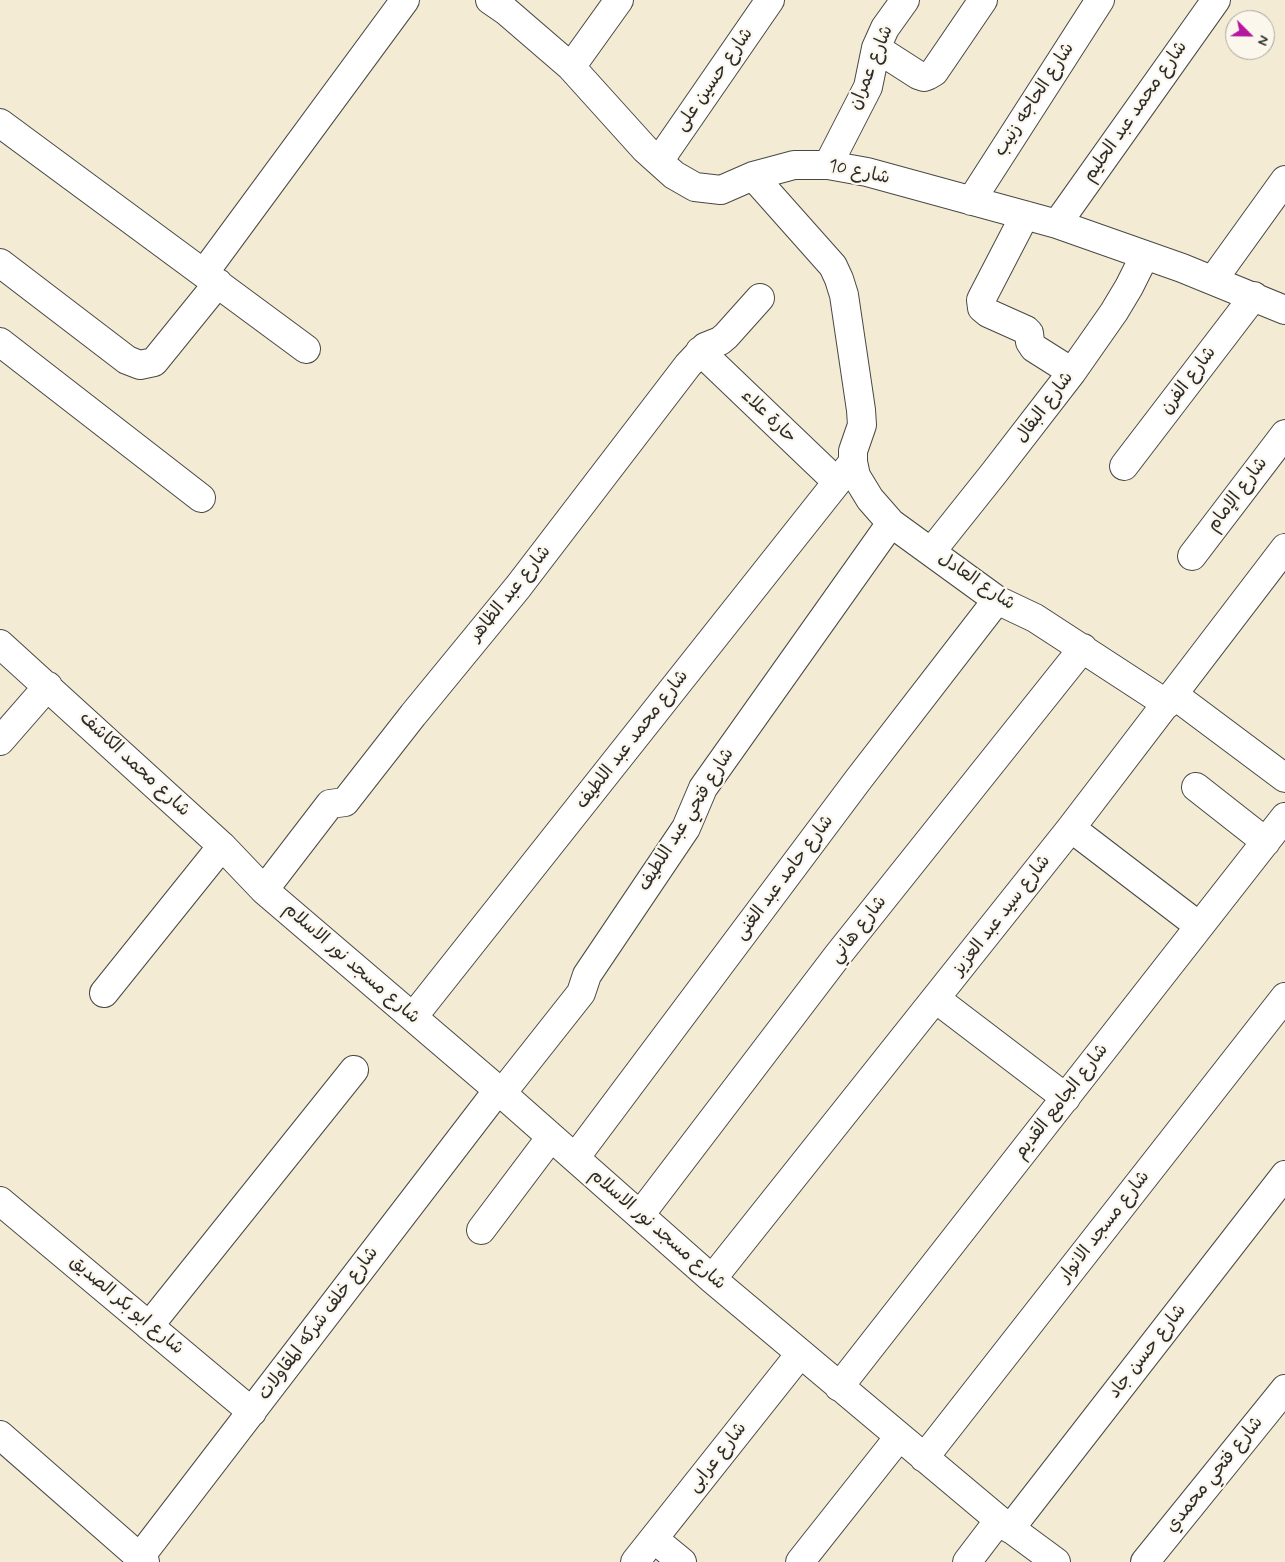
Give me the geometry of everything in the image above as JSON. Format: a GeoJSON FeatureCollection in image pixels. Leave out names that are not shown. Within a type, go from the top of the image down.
{"type":"FeatureCollection","features":[{"type":"Feature","properties":{"kind":"street"},"geometry":{"type":"LineString","coordinates":[[0,262],[127,360],[140,365],[154,362],[405,0]]}},
{"type":"Feature","properties":{"kind":"street"},"geometry":{"type":"LineString","coordinates":[[571,68],[618,0]]}},
{"type":"Feature","properties":{"kind":"street","name":"شارع حسين على"},"geometry":{"type":"LineString","coordinates":[[659,160],[770,0]]}},
{"type":"Feature","properties":{"kind":"street","name":"شارع عمران"},"geometry":{"type":"LineString","coordinates":[[828,165],[868,87],[876,48],[885,28],[906,0]]}},
{"type":"Feature","properties":{"kind":"street"},"geometry":{"type":"LineString","coordinates":[[876,48],[918,75],[924,77],[929,75],[934,72],[983,0]]}},
{"type":"Feature","properties":{"kind":"street","name":"شارع الحاجه زنيب"},"geometry":{"type":"LineString","coordinates":[[971,201],[1100,0]]}},
{"type":"Feature","properties":{"kind":"street","name":"شارع محمد عبد الحليم"},"geometry":{"type":"LineString","coordinates":[[1057,224],[1216,0]]}},
{"type":"Feature","properties":{"kind":"street","name":"شارع 10"},"geometry":{"type":"LineString","coordinates":[[503,4],[571,68],[646,149],[674,175],[695,187],[721,190],[753,176],[794,165],[828,165],[867,172],[1057,224],[1213,280],[1285,310]]}},
{"type":"Feature","properties":{"kind":"street"},"geometry":{"type":"LineString","coordinates":[[0,123],[306,349]]}},
{"type":"Feature","properties":{"kind":"street"},"geometry":{"type":"LineString","coordinates":[[753,176],[832,266],[839,279],[844,295],[862,425],[849,462]]}},
{"type":"Feature","properties":{"kind":"street"},"geometry":{"type":"LineString","coordinates":[[1213,280],[1285,180]]}},
{"type":"Feature","properties":{"kind":"street"},"geometry":{"type":"LineString","coordinates":[[1025,216],[983,296],[982,308],[988,313],[1029,332],[1030,342],[1034,348],[1072,372]]}},
{"type":"Feature","properties":{"kind":"street","name":"شارع البقال"},"geometry":{"type":"LineString","coordinates":[[931,552],[1072,372],[1114,312],[1146,255]]}},
{"type":"Feature","properties":{"kind":"street","name":"شارع الفرن"},"geometry":{"type":"LineString","coordinates":[[1124,466],[1254,296]]}},
{"type":"Feature","properties":{"kind":"street","name":"شارع عبد الظاهر"},"geometry":{"type":"LineString","coordinates":[[264,890],[330,804],[345,802],[413,715],[518,588],[688,365],[705,347],[720,341],[726,336],[760,298]]}},
{"type":"Feature","properties":{"kind":"street"},"geometry":{"type":"LineString","coordinates":[[0,342],[201,498]]}},
{"type":"Feature","properties":{"kind":"street","name":"حارة علاء"},"geometry":{"type":"LineString","coordinates":[[700,351],[849,462]]}},
{"type":"Feature","properties":{"kind":"street","name":"شارع الإمام"},"geometry":{"type":"LineString","coordinates":[[1192,556],[1285,434]]}},
{"type":"Feature","properties":{"kind":"street","name":"شارع العادل"},"geometry":{"type":"LineString","coordinates":[[849,462],[870,499],[891,522],[996,600],[1035,618],[1171,699],[1285,778]]}},
{"type":"Feature","properties":{"kind":"street","name":"شارع محمد عبد اللطيف"},"geometry":{"type":"LineString","coordinates":[[412,1017],[849,462]]}},
{"type":"Feature","properties":{"kind":"street","name":"شارع فتحي عبد اللطيف"},"geometry":{"type":"LineString","coordinates":[[500,1092],[581,993],[587,976],[686,828],[703,788],[891,522]]}},
{"type":"Feature","properties":{"kind":"street","name":"شارع سيد عبد العزيز"},"geometry":{"type":"LineString","coordinates":[[712,1279],[1071,828],[1285,548]]}},
{"type":"Feature","properties":{"kind":"street","name":"شارع حامد عبد الغنى"},"geometry":{"type":"LineString","coordinates":[[575,1158],[846,796],[996,600]]}},
{"type":"Feature","properties":{"kind":"street","name":"شارع محمد الكاشف"},"geometry":{"type":"LineString","coordinates":[[0,644],[222,846],[264,890]]}},
{"type":"Feature","properties":{"kind":"street","name":"شارع هاني"},"geometry":{"type":"LineString","coordinates":[[640,1215],[838,955],[1083,648]]}},
{"type":"Feature","properties":{"kind":"street"},"geometry":{"type":"LineString","coordinates":[[0,741],[48,686]]}},
{"type":"Feature","properties":{"kind":"street"},"geometry":{"type":"LineString","coordinates":[[1196,787],[1266,842]]}},
{"type":"Feature","properties":{"kind":"street","name":"شارع الجامع القديم"},"geometry":{"type":"LineString","coordinates":[[839,1386],[1285,818]]}},
{"type":"Feature","properties":{"kind":"street"},"geometry":{"type":"LineString","coordinates":[[1071,828],[1199,926]]}},
{"type":"Feature","properties":{"kind":"street"},"geometry":{"type":"LineString","coordinates":[[104,993],[222,846]]}},
{"type":"Feature","properties":{"kind":"street","name":"شارع مسجد نور الاسلام"},"geometry":{"type":"LineString","coordinates":[[264,890],[500,1092],[800,1354],[1005,1524],[1056,1562]]}},
{"type":"Feature","properties":{"kind":"street","name":"شارع مسجد الانوار"},"geometry":{"type":"LineString","coordinates":[[924,1458],[1285,997]]}},
{"type":"Feature","properties":{"kind":"street"},"geometry":{"type":"LineString","coordinates":[[936,999],[1066,1098]]}},
{"type":"Feature","properties":{"kind":"street"},"geometry":{"type":"LineString","coordinates":[[149,1326],[354,1070]]}},
{"type":"Feature","properties":{"kind":"street","name":"شارع خلف شركه المقاولات"},"geometry":{"type":"LineString","coordinates":[[142,1560],[252,1412],[500,1092]]}},
{"type":"Feature","properties":{"kind":"street"},"geometry":{"type":"LineString","coordinates":[[481,1230],[551,1137]]}},
{"type":"Feature","properties":{"kind":"street","name":"شارع حسن جاد"},"geometry":{"type":"LineString","coordinates":[[967,1562],[1005,1524],[1285,1176]]}},
{"type":"Feature","properties":{"kind":"street","name":"شارع ابو بكر الصديق"},"geometry":{"type":"LineString","coordinates":[[0,1201],[252,1412]]}},
{"type":"Feature","properties":{"kind":"street","name":"شارع عرابى"},"geometry":{"type":"LineString","coordinates":[[635,1562],[800,1354]]}},
{"type":"Feature","properties":{"kind":"street","name":"شارع فتحي محمدي"},"geometry":{"type":"LineString","coordinates":[[1145,1562],[1285,1389]]}},
{"type":"Feature","properties":{"kind":"street"},"geometry":{"type":"LineString","coordinates":[[0,1435],[142,1560]]}},
{"type":"Feature","properties":{"kind":"street"},"geometry":{"type":"LineString","coordinates":[[800,1562],[899,1436]]}},
{"type":"Feature","properties":{"kind":"street"},"geometry":{"type":"LineString","coordinates":[[654,1539],[682,1562]]}}]}
